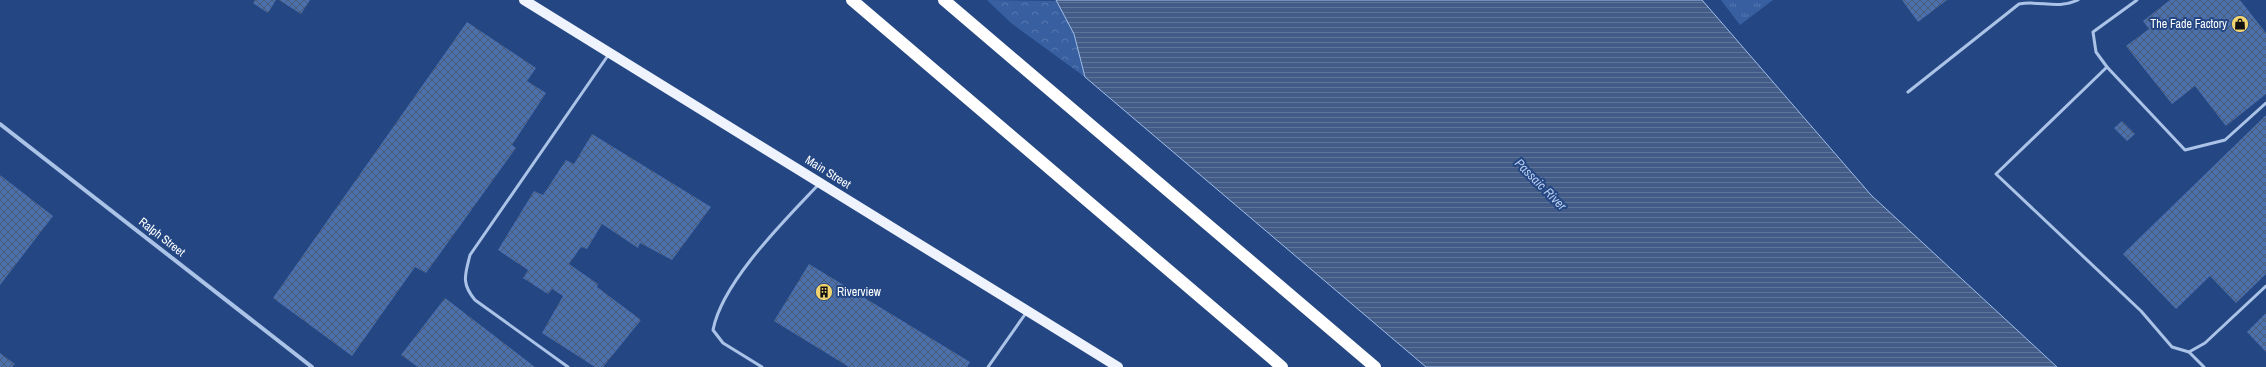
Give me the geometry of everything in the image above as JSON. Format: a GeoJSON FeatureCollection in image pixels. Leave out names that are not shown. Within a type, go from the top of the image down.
{"type":"FeatureCollection","features":[{"type":"Feature","properties":{"kind":"highway"},"geometry":{"type":"LineString","coordinates":[[852,0],[1282,367]]}},
{"type":"Feature","properties":{"kind":"highway"},"geometry":{"type":"LineString","coordinates":[[944,0],[1375,367]]}},
{"type":"Feature","properties":{"kind":"main road","name":"Main Street"},"geometry":{"type":"LineString","coordinates":[[524,0],[821,182],[1118,367]]}},
{"type":"Feature","properties":{"kind":"street","name":"Ralph Street"},"geometry":{"type":"LineString","coordinates":[[0,124],[312,367]]}},
{"type":"Feature","properties":{"kind":"lane"},"geometry":{"type":"LineString","coordinates":[[1908,92],[2019,4],[2029,2],[2058,6],[2067,5],[2078,0]]}},
{"type":"Feature","properties":{"kind":"lane"},"geometry":{"type":"LineString","coordinates":[[2137,0],[2093,32],[2096,52],[2107,67],[2185,150],[2225,140],[2266,103]]}},
{"type":"Feature","properties":{"kind":"lane"},"geometry":{"type":"LineString","coordinates":[[568,367],[475,300],[469,292],[464,280],[470,255],[610,53]]}},
{"type":"Feature","properties":{"kind":"lane"},"geometry":{"type":"LineString","coordinates":[[2107,67],[1996,174],[2141,311],[2172,347],[2189,352],[2204,367]]}},
{"type":"Feature","properties":{"kind":"lane"},"geometry":{"type":"LineString","coordinates":[[762,367],[723,343],[713,330],[716,315],[746,266],[766,241],[821,182]]}},
{"type":"Feature","properties":{"kind":"lane"},"geometry":{"type":"LineString","coordinates":[[2189,352],[2205,343],[2266,286]]}},
{"type":"Feature","properties":{"kind":"lane"},"geometry":{"type":"LineString","coordinates":[[988,367],[1028,310]]}},
{"type":"Feature","properties":{"kind":"green space"},"geometry":{"type":"Polygon","coordinates":[[[987,0],[1057,1],[1074,34],[1085,77],[1011,23],[987,0]]]}},
{"type":"Feature","properties":{"kind":"green space"},"geometry":{"type":"Polygon","coordinates":[[[1721,0],[1773,0],[1740,25],[1721,0]]]}},
{"type":"Feature","properties":{"kind":"water","name":"Passaic River"},"geometry":{"type":"Polygon","coordinates":[[[1056,0],[1702,0],[1871,195],[2057,367],[1426,367],[1085,77],[1074,34],[1056,0]]]}},
{"type":"Feature","properties":{"kind":"building"},"geometry":{"type":"Polygon","coordinates":[[[255,0],[276,0],[268,13],[253,3],[255,0]]]}},
{"type":"Feature","properties":{"kind":"building"},"geometry":{"type":"Polygon","coordinates":[[[279,0],[310,0],[301,14],[279,0]]]}},
{"type":"Feature","properties":{"kind":"building"},"geometry":{"type":"Polygon","coordinates":[[[1902,0],[1947,0],[1918,22],[1902,0]]]}},
{"type":"Feature","properties":{"kind":"building"},"geometry":{"type":"Polygon","coordinates":[[[2170,0],[2240,0],[2266,33],[2266,94],[2226,126],[2195,86],[2172,104],[2126,46],[2149,29],[2143,21],[2170,0]]]}},
{"type":"Feature","properties":{"kind":"building"},"geometry":{"type":"Polygon","coordinates":[[[467,22],[536,68],[527,81],[546,93],[512,145],[516,148],[426,273],[415,267],[352,356],[273,298],[467,22]]]}},
{"type":"Feature","properties":{"kind":"building"},"geometry":{"type":"Polygon","coordinates":[[[2266,115],[2266,274],[2236,303],[2210,276],[2176,309],[2123,254],[2266,115]]]}},
{"type":"Feature","properties":{"kind":"building"},"geometry":{"type":"Polygon","coordinates":[[[2122,121],[2135,134],[2127,141],[2114,128],[2122,121]]]}},
{"type":"Feature","properties":{"kind":"building"},"geometry":{"type":"Polygon","coordinates":[[[592,134],[711,207],[672,260],[640,243],[638,248],[602,224],[587,249],[581,247],[569,264],[598,284],[597,287],[641,320],[603,367],[595,367],[542,333],[563,296],[552,289],[548,294],[523,278],[528,270],[498,250],[534,191],[543,195],[566,160],[574,164],[592,134]]]}},
{"type":"Feature","properties":{"kind":"building"},"geometry":{"type":"Polygon","coordinates":[[[0,175],[53,216],[0,285],[0,175]]]}},
{"type":"Feature","properties":{"kind":"building","name":"Riverview"},"geometry":{"type":"Polygon","coordinates":[[[809,264],[970,362],[967,367],[849,367],[774,321],[809,264]]]}},
{"type":"Feature","properties":{"kind":"building"},"geometry":{"type":"Polygon","coordinates":[[[445,298],[535,367],[418,367],[401,355],[445,298]]]}},
{"type":"Feature","properties":{"kind":"building"},"geometry":{"type":"Polygon","coordinates":[[[2266,313],[2266,352],[2247,332],[2266,313]]]}},
{"type":"Feature","properties":{"kind":"building"},"geometry":{"type":"Polygon","coordinates":[[[0,353],[15,364],[12,367],[0,367],[0,353]]]}},
{"type":"Feature","properties":{"kind":"place","name":"The Fade Factory"},"geometry":{"type":"Point","coordinates":[2240,24]}},
{"type":"Feature","properties":{"kind":"place","name":"Riverview"},"geometry":{"type":"Point","coordinates":[824,292]}}]}
